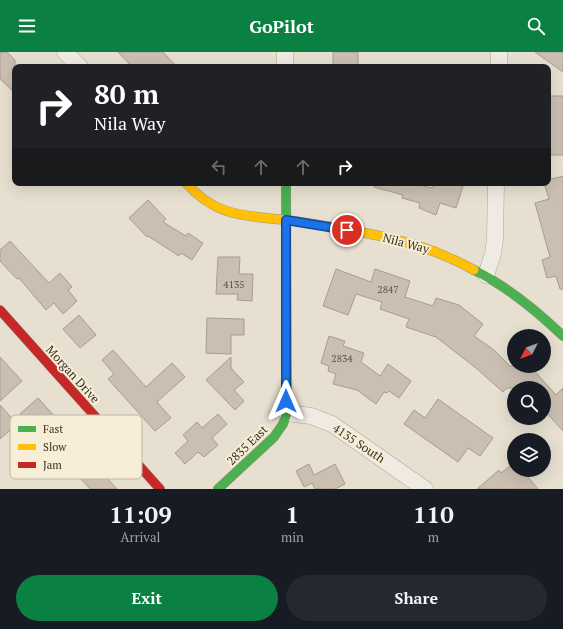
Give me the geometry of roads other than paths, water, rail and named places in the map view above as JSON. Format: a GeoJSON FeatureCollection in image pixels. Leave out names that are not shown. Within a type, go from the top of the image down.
{"type":"FeatureCollection","features":[{"type":"Feature","properties":{"kind":"street"},"geometry":{"type":"LineString","coordinates":[[65,52],[77,64]]}},
{"type":"Feature","properties":{"kind":"street"},"geometry":{"type":"LineString","coordinates":[[285,52],[285,64]]}},
{"type":"Feature","properties":{"kind":"street"},"geometry":{"type":"LineString","coordinates":[[499,52],[499,64]]}},
{"type":"Feature","properties":{"kind":"street","name":"Nila Way"},"geometry":{"type":"LineString","coordinates":[[189,186],[205,200],[221,210],[238,215],[286,220],[392,238],[411,243],[449,257],[486,275],[527,303],[541,314],[563,336]]}},
{"type":"Feature","properties":{"kind":"street"},"geometry":{"type":"LineString","coordinates":[[286,186],[287,413]]}},
{"type":"Feature","properties":{"kind":"street"},"geometry":{"type":"LineString","coordinates":[[486,275],[493,254],[495,240],[496,186]]}},
{"type":"Feature","properties":{"kind":"street","name":"Morgan Drive"},"geometry":{"type":"LineString","coordinates":[[0,310],[94,415]]}},
{"type":"Feature","properties":{"kind":"street","name":"2835 East"},"geometry":{"type":"LineString","coordinates":[[218,489],[274,437],[283,424],[287,413]]}},
{"type":"Feature","properties":{"kind":"street","name":"4135 South"},"geometry":{"type":"LineString","coordinates":[[287,413],[310,416],[332,424],[425,489]]}},
{"type":"Feature","properties":{"kind":"street","name":"Morgan Drive"},"geometry":{"type":"LineString","coordinates":[[142,469],[160,489]]}}]}
